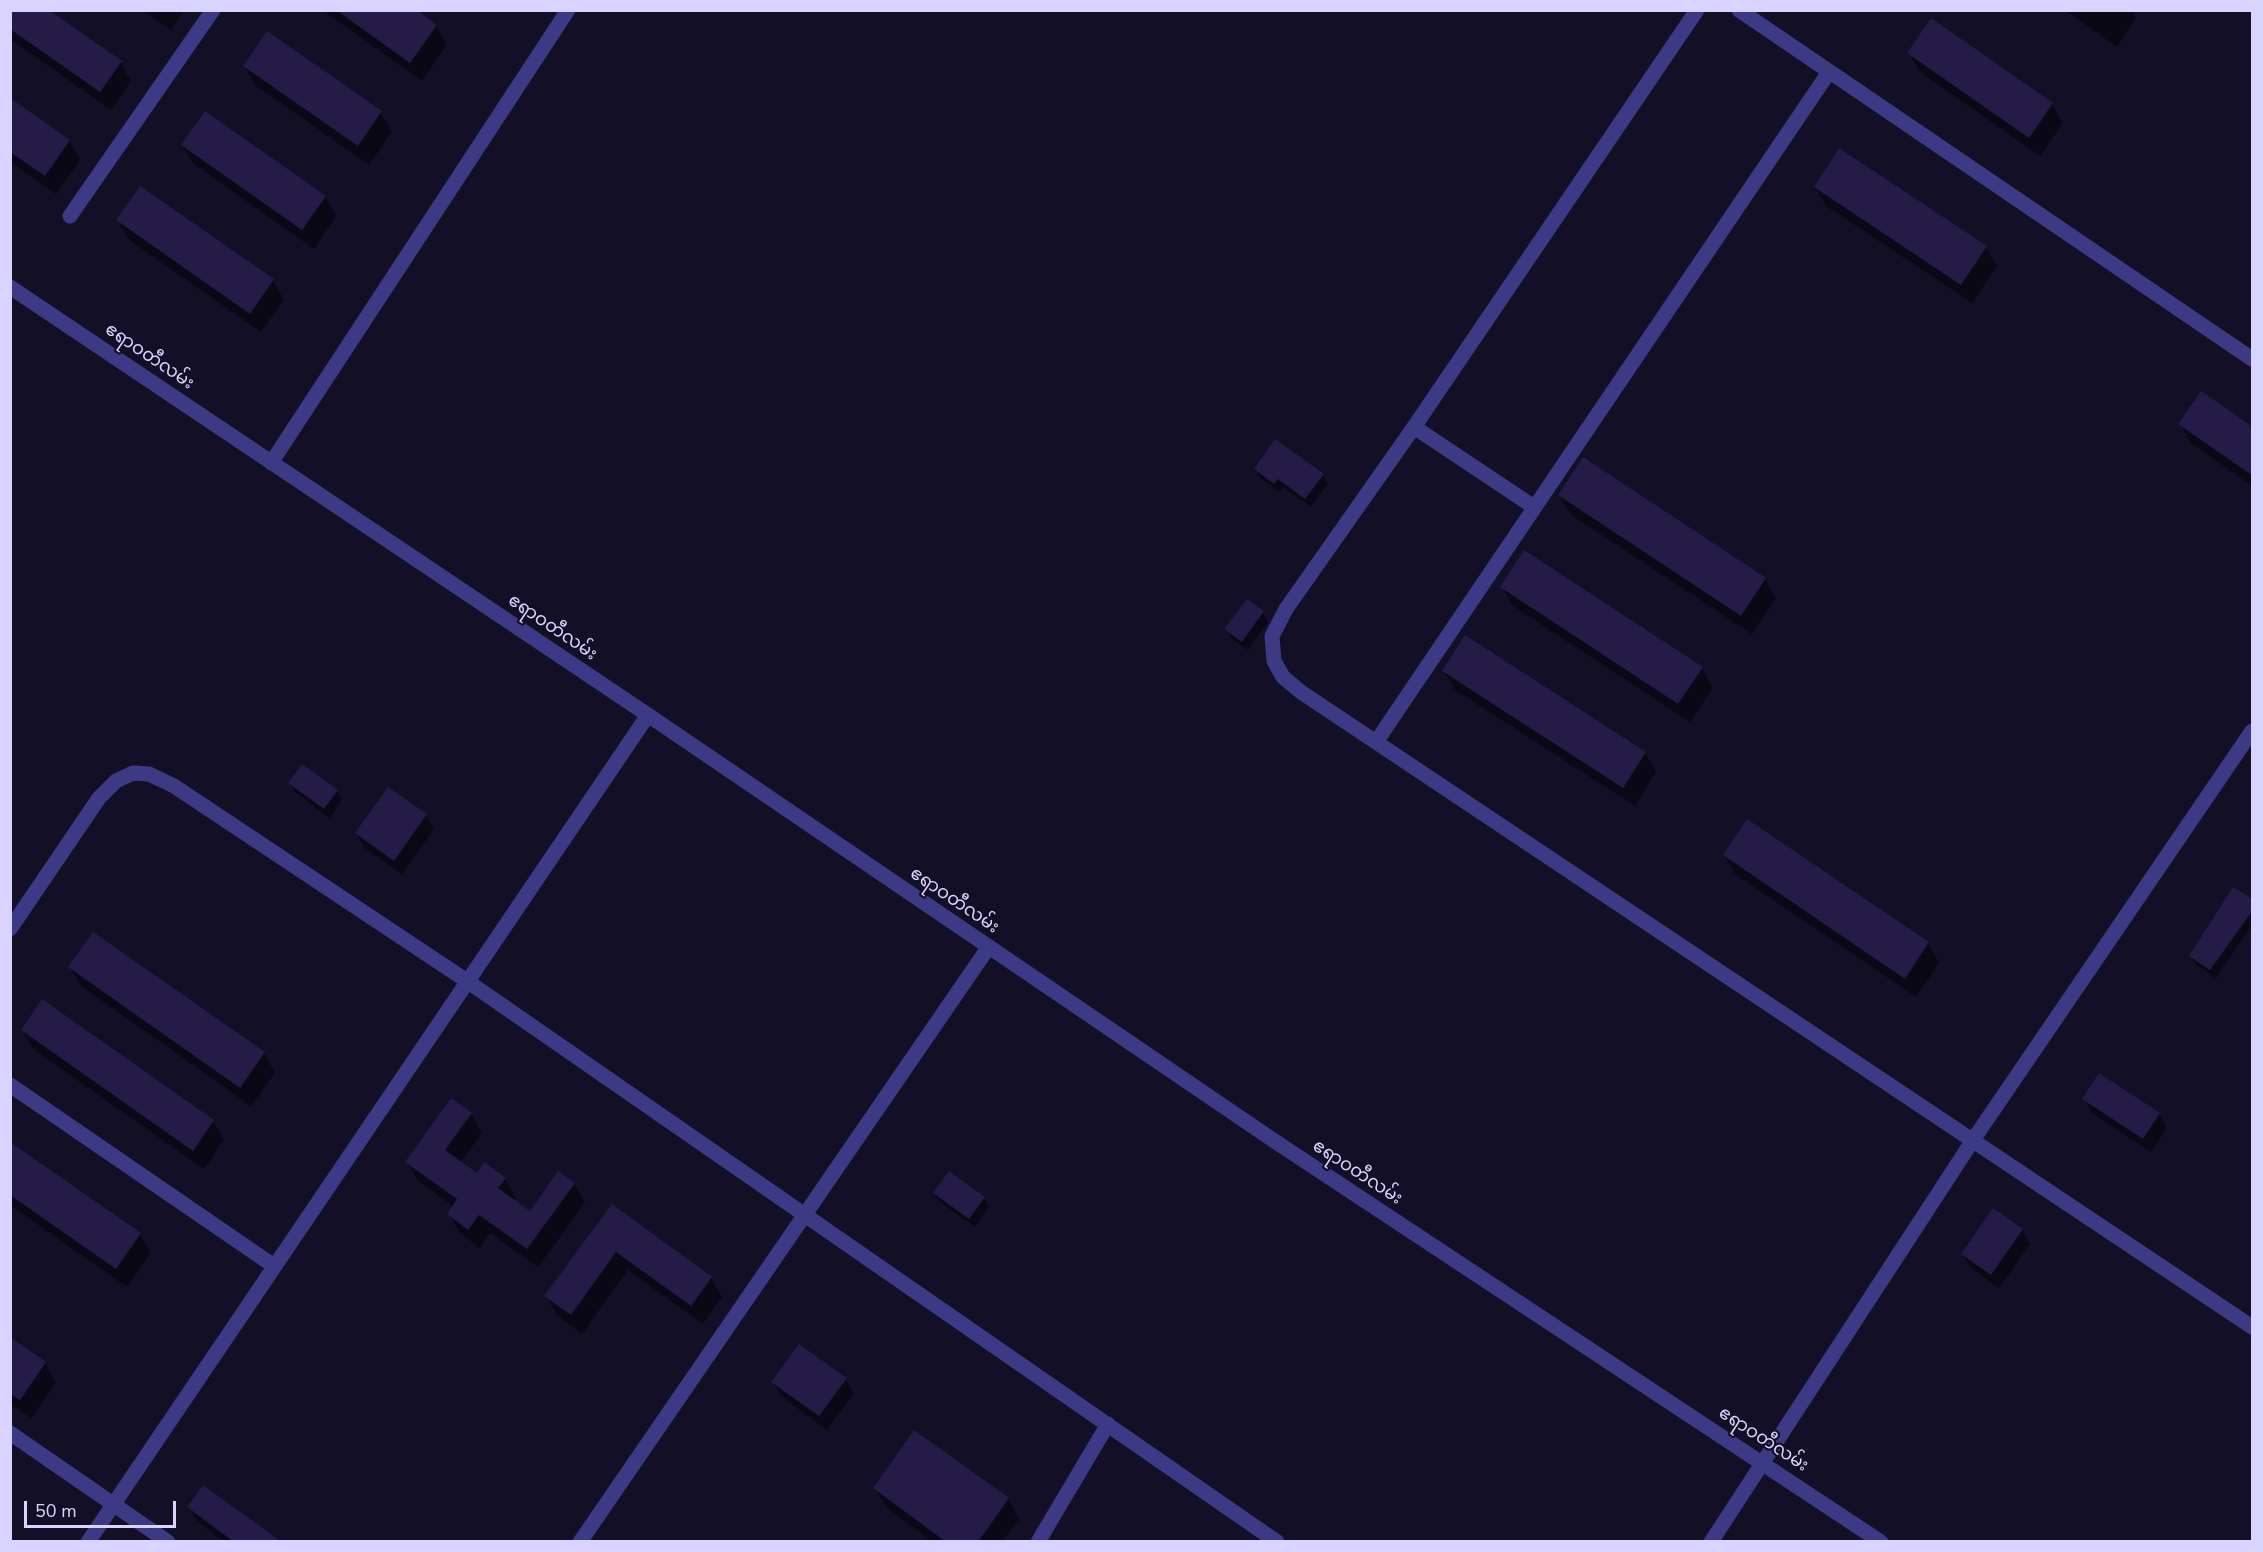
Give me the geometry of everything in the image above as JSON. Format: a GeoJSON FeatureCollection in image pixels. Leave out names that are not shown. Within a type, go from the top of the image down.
{"type":"FeatureCollection","features":[{"type":"Feature","properties":{"kind":"street"},"geometry":{"type":"LineString","coordinates":[[70,216],[213,10]]}},
{"type":"Feature","properties":{"kind":"street"},"geometry":{"type":"LineString","coordinates":[[270,463],[568,10]]}},
{"type":"Feature","properties":{"kind":"street"},"geometry":{"type":"LineString","coordinates":[[1697,10],[1414,427],[1286,609],[1272,636],[1274,661],[1283,676],[1301,692],[2253,1328]]}},
{"type":"Feature","properties":{"kind":"street"},"geometry":{"type":"LineString","coordinates":[[1738,10],[2253,359]]}},
{"type":"Feature","properties":{"kind":"street"},"geometry":{"type":"LineString","coordinates":[[1376,742],[1829,72]]}},
{"type":"Feature","properties":{"kind":"street","name":"ဧရာဝတီလမ်း"},"geometry":{"type":"LineString","coordinates":[[10,287],[648,715],[1282,1147],[1881,1542]]}},
{"type":"Feature","properties":{"kind":"street"},"geometry":{"type":"LineString","coordinates":[[1414,427],[1534,507]]}},
{"type":"Feature","properties":{"kind":"street"},"geometry":{"type":"LineString","coordinates":[[88,1542],[648,715]]}},
{"type":"Feature","properties":{"kind":"street"},"geometry":{"type":"LineString","coordinates":[[1711,1542],[1764,1464],[1973,1140],[2253,731]]}},
{"type":"Feature","properties":{"kind":"street"},"geometry":{"type":"LineString","coordinates":[[10,929],[99,798],[116,781],[134,773],[150,774],[174,786],[467,981],[1277,1542]]}},
{"type":"Feature","properties":{"kind":"street"},"geometry":{"type":"LineString","coordinates":[[580,1542],[988,948]]}},
{"type":"Feature","properties":{"kind":"street"},"geometry":{"type":"LineString","coordinates":[[10,1084],[274,1266]]}},
{"type":"Feature","properties":{"kind":"street"},"geometry":{"type":"LineString","coordinates":[[1038,1542],[1108,1424]]}},
{"type":"Feature","properties":{"kind":"street"},"geometry":{"type":"LineString","coordinates":[[10,1433],[168,1542]]}},
{"type":"Feature","properties":{"kind":"building"},"geometry":{"type":"Polygon","coordinates":[[[10,10],[49,10],[122,61],[100,92],[10,29],[10,10]]]}},
{"type":"Feature","properties":{"kind":"building"},"geometry":{"type":"Polygon","coordinates":[[[336,10],[417,10],[437,25],[410,63],[336,10]]]}},
{"type":"Feature","properties":{"kind":"building"},"geometry":{"type":"Polygon","coordinates":[[[1931,18],[2053,103],[2029,138],[1907,53],[1931,18]]]}},
{"type":"Feature","properties":{"kind":"building"},"geometry":{"type":"Polygon","coordinates":[[[267,31],[382,111],[358,146],[243,66],[267,31]]]}},
{"type":"Feature","properties":{"kind":"building"},"geometry":{"type":"Polygon","coordinates":[[[10,98],[70,140],[45,176],[10,152],[10,98]]]}},
{"type":"Feature","properties":{"kind":"building"},"geometry":{"type":"Polygon","coordinates":[[[205,111],[326,196],[302,230],[181,145],[205,111]]]}},
{"type":"Feature","properties":{"kind":"building"},"geometry":{"type":"Polygon","coordinates":[[[1839,148],[1987,246],[1961,285],[1814,187],[1839,148]]]}},
{"type":"Feature","properties":{"kind":"building"},"geometry":{"type":"Polygon","coordinates":[[[140,186],[274,279],[250,314],[116,220],[140,186]]]}},
{"type":"Feature","properties":{"kind":"building"},"geometry":{"type":"Polygon","coordinates":[[[2201,391],[2253,427],[2253,476],[2178,424],[2201,391]]]}},
{"type":"Feature","properties":{"kind":"building"},"geometry":{"type":"Polygon","coordinates":[[[1275,439],[1324,474],[1305,499],[1278,479],[1274,484],[1254,469],[1275,439]]]}},
{"type":"Feature","properties":{"kind":"building"},"geometry":{"type":"Polygon","coordinates":[[[1583,457],[1766,578],[1741,616],[1558,495],[1583,457]]]}},
{"type":"Feature","properties":{"kind":"building"},"geometry":{"type":"Polygon","coordinates":[[[1524,550],[1703,667],[1678,704],[1500,587],[1524,550]]]}},
{"type":"Feature","properties":{"kind":"building"},"geometry":{"type":"Polygon","coordinates":[[[1247,599],[1264,611],[1242,642],[1224,629],[1247,599]]]}},
{"type":"Feature","properties":{"kind":"building"},"geometry":{"type":"Polygon","coordinates":[[[1465,635],[1646,752],[1623,788],[1442,671],[1465,635]]]}},
{"type":"Feature","properties":{"kind":"building"},"geometry":{"type":"Polygon","coordinates":[[[302,764],[338,790],[324,809],[288,783],[302,764]]]}},
{"type":"Feature","properties":{"kind":"building"},"geometry":{"type":"Polygon","coordinates":[[[388,787],[427,814],[394,861],[355,833],[388,787]]]}},
{"type":"Feature","properties":{"kind":"building"},"geometry":{"type":"Polygon","coordinates":[[[1747,819],[1929,942],[1905,979],[1723,855],[1747,819]]]}},
{"type":"Feature","properties":{"kind":"building"},"geometry":{"type":"Polygon","coordinates":[[[2233,887],[2253,899],[2253,910],[2210,970],[2189,956],[2233,887]]]}},
{"type":"Feature","properties":{"kind":"building"},"geometry":{"type":"Polygon","coordinates":[[[93,932],[265,1052],[240,1088],[68,967],[93,932]]]}},
{"type":"Feature","properties":{"kind":"building"},"geometry":{"type":"Polygon","coordinates":[[[42,999],[214,1120],[193,1151],[21,1030],[42,999]]]}},
{"type":"Feature","properties":{"kind":"building"},"geometry":{"type":"Polygon","coordinates":[[[2099,1073],[2160,1113],[2143,1139],[2082,1099],[2099,1073]]]}},
{"type":"Feature","properties":{"kind":"building"},"geometry":{"type":"Polygon","coordinates":[[[451,1098],[472,1113],[445,1150],[477,1173],[484,1162],[506,1178],[498,1188],[530,1211],[558,1171],[575,1183],[527,1249],[479,1215],[468,1230],[447,1214],[457,1199],[405,1162],[451,1098]]]}},
{"type":"Feature","properties":{"kind":"building"},"geometry":{"type":"Polygon","coordinates":[[[10,1142],[141,1233],[116,1269],[10,1195],[10,1142]]]}},
{"type":"Feature","properties":{"kind":"building"},"geometry":{"type":"Polygon","coordinates":[[[949,1171],[985,1197],[969,1219],[933,1193],[949,1171]]]}},
{"type":"Feature","properties":{"kind":"building"},"geometry":{"type":"Polygon","coordinates":[[[612,1204],[712,1277],[691,1306],[616,1252],[571,1315],[544,1296],[612,1204]]]}},
{"type":"Feature","properties":{"kind":"building"},"geometry":{"type":"Polygon","coordinates":[[[1993,1208],[2023,1229],[1991,1275],[1961,1254],[1993,1208]]]}},
{"type":"Feature","properties":{"kind":"building"},"geometry":{"type":"Polygon","coordinates":[[[10,1337],[46,1362],[20,1400],[10,1394],[10,1337]]]}},
{"type":"Feature","properties":{"kind":"building"},"geometry":{"type":"Polygon","coordinates":[[[799,1344],[847,1378],[819,1416],[771,1382],[799,1344]]]}},
{"type":"Feature","properties":{"kind":"building"},"geometry":{"type":"Polygon","coordinates":[[[914,1430],[1009,1498],[978,1542],[946,1542],[873,1488],[914,1430]]]}},
{"type":"Feature","properties":{"kind":"building"},"geometry":{"type":"Polygon","coordinates":[[[203,1485],[282,1542],[234,1542],[187,1507],[203,1485]]]}}]}
